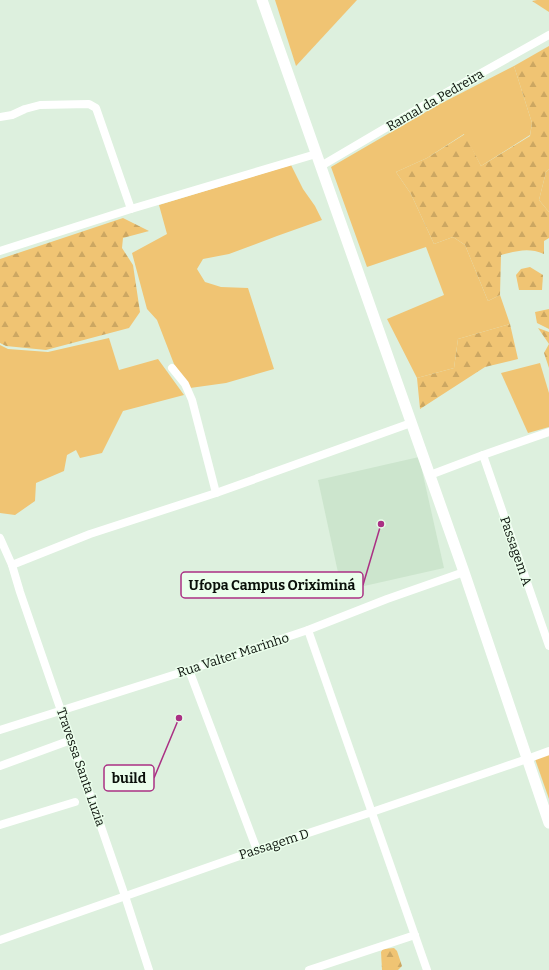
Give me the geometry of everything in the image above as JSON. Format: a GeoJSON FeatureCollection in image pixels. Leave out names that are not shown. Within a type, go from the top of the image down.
{"type":"FeatureCollection","features":[{"type":"Feature","properties":{"kind":"main road"},"geometry":{"type":"LineString","coordinates":[[262,0],[464,572],[549,823]]}},
{"type":"Feature","properties":{"kind":"street","name":"Ramal da Pedreira"},"geometry":{"type":"LineString","coordinates":[[321,166],[433,100],[549,35]]}},
{"type":"Feature","properties":{"kind":"street"},"geometry":{"type":"LineString","coordinates":[[0,117],[12,115],[25,109],[40,105],[89,104],[96,108],[131,209]]}},
{"type":"Feature","properties":{"kind":"street"},"geometry":{"type":"LineString","coordinates":[[0,251],[131,209],[316,154]]}},
{"type":"Feature","properties":{"kind":"street"},"geometry":{"type":"LineString","coordinates":[[172,368],[185,384],[192,400],[216,493]]}},
{"type":"Feature","properties":{"kind":"street"},"geometry":{"type":"LineString","coordinates":[[12,565],[90,534],[216,493],[411,423]]}},
{"type":"Feature","properties":{"kind":"street"},"geometry":{"type":"LineString","coordinates":[[430,475],[549,432]]}},
{"type":"Feature","properties":{"kind":"street","name":"Passagem A"},"geometry":{"type":"LineString","coordinates":[[483,455],[549,646]]}},
{"type":"Feature","properties":{"kind":"street","name":"Travessa Santa Luzia"},"geometry":{"type":"LineString","coordinates":[[0,538],[12,565],[149,970]]}},
{"type":"Feature","properties":{"kind":"street","name":"Rua Valter Marinho"},"geometry":{"type":"LineString","coordinates":[[0,730],[189,670],[308,630],[387,599],[464,572]]}},
{"type":"Feature","properties":{"kind":"street"},"geometry":{"type":"LineString","coordinates":[[308,630],[427,970]]}},
{"type":"Feature","properties":{"kind":"street"},"geometry":{"type":"LineString","coordinates":[[189,670],[257,850]]}},
{"type":"Feature","properties":{"kind":"street"},"geometry":{"type":"LineString","coordinates":[[0,766],[71,740]]}},
{"type":"Feature","properties":{"kind":"street","name":"Passagem D"},"geometry":{"type":"LineString","coordinates":[[0,940],[257,850],[549,751]]}},
{"type":"Feature","properties":{"kind":"street"},"geometry":{"type":"LineString","coordinates":[[0,825],[75,802]]}},
{"type":"Feature","properties":{"kind":"street"},"geometry":{"type":"LineString","coordinates":[[309,970],[415,935]]}},
{"type":"Feature","properties":{"kind":"shaded area"},"geometry":{"type":"Polygon","coordinates":[[[419,457],[444,568],[342,591],[318,480],[419,457]]]}},
{"type":"Feature","properties":{"kind":"green space"},"geometry":{"type":"Polygon","coordinates":[[[275,0],[357,0],[296,66],[275,0]]]}},
{"type":"Feature","properties":{"kind":"green space"},"geometry":{"type":"Polygon","coordinates":[[[549,0],[549,12],[532,1],[549,0]]]}},
{"type":"Feature","properties":{"kind":"green space"},"geometry":{"type":"Polygon","coordinates":[[[549,46],[549,169],[546,172],[539,200],[549,212],[549,238],[544,241],[544,254],[528,250],[501,255],[500,295],[488,301],[465,245],[453,237],[434,244],[411,194],[396,172],[427,158],[465,134],[481,166],[530,136],[532,123],[514,66],[549,46]]]}},
{"type":"Feature","properties":{"kind":"green space"},"geometry":{"type":"Polygon","coordinates":[[[514,66],[532,123],[530,135],[481,166],[464,134],[427,158],[396,172],[411,194],[434,244],[453,237],[465,245],[488,301],[500,295],[510,324],[458,339],[454,368],[417,378],[387,319],[444,295],[426,247],[367,267],[331,167],[436,106],[514,66]]]}},
{"type":"Feature","properties":{"kind":"green space"},"geometry":{"type":"Polygon","coordinates":[[[291,165],[303,189],[315,206],[322,220],[229,254],[203,259],[197,269],[205,282],[221,287],[248,288],[274,369],[226,383],[190,388],[174,364],[157,320],[147,309],[132,253],[167,234],[159,205],[291,165]]]}},
{"type":"Feature","properties":{"kind":"green space"},"geometry":{"type":"Polygon","coordinates":[[[549,169],[549,212],[539,200],[546,172],[549,169]]]}},
{"type":"Feature","properties":{"kind":"green space"},"geometry":{"type":"Polygon","coordinates":[[[123,218],[149,231],[123,238],[122,248],[133,265],[140,312],[129,328],[46,350],[6,346],[0,343],[0,259],[123,218]]]}},
{"type":"Feature","properties":{"kind":"green space"},"geometry":{"type":"Polygon","coordinates":[[[530,267],[543,275],[542,290],[519,290],[516,275],[521,269],[530,267]]]}},
{"type":"Feature","properties":{"kind":"green space"},"geometry":{"type":"Polygon","coordinates":[[[549,309],[549,329],[537,323],[535,312],[549,309]]]}},
{"type":"Feature","properties":{"kind":"green space"},"geometry":{"type":"Polygon","coordinates":[[[510,324],[518,359],[485,367],[420,409],[417,378],[454,368],[458,339],[510,324]]]}},
{"type":"Feature","properties":{"kind":"green space"},"geometry":{"type":"Polygon","coordinates":[[[538,328],[549,332],[549,344],[538,328]]]}},
{"type":"Feature","properties":{"kind":"green space"},"geometry":{"type":"Polygon","coordinates":[[[109,338],[119,370],[158,359],[184,395],[123,411],[102,453],[80,458],[76,450],[67,455],[64,471],[36,483],[35,501],[15,515],[0,513],[0,345],[8,349],[48,352],[109,338]]]}},
{"type":"Feature","properties":{"kind":"green space"},"geometry":{"type":"Polygon","coordinates":[[[549,344],[549,368],[544,353],[549,344]]]}},
{"type":"Feature","properties":{"kind":"green space"},"geometry":{"type":"Polygon","coordinates":[[[540,363],[549,393],[549,427],[528,433],[501,373],[540,363]]]}},
{"type":"Feature","properties":{"kind":"green space"},"geometry":{"type":"Polygon","coordinates":[[[549,754],[549,799],[535,759],[549,754]]]}},
{"type":"Feature","properties":{"kind":"green space"},"geometry":{"type":"Polygon","coordinates":[[[394,948],[397,951],[402,966],[398,970],[382,970],[381,952],[383,949],[394,948]]]}},
{"type":"Feature","properties":{"kind":"place","name":"Ufopa Campus Oriximiná"},"geometry":{"type":"Point","coordinates":[381,524]}},
{"type":"Feature","properties":{"kind":"place","name":"build"},"geometry":{"type":"Point","coordinates":[179,718]}}]}
